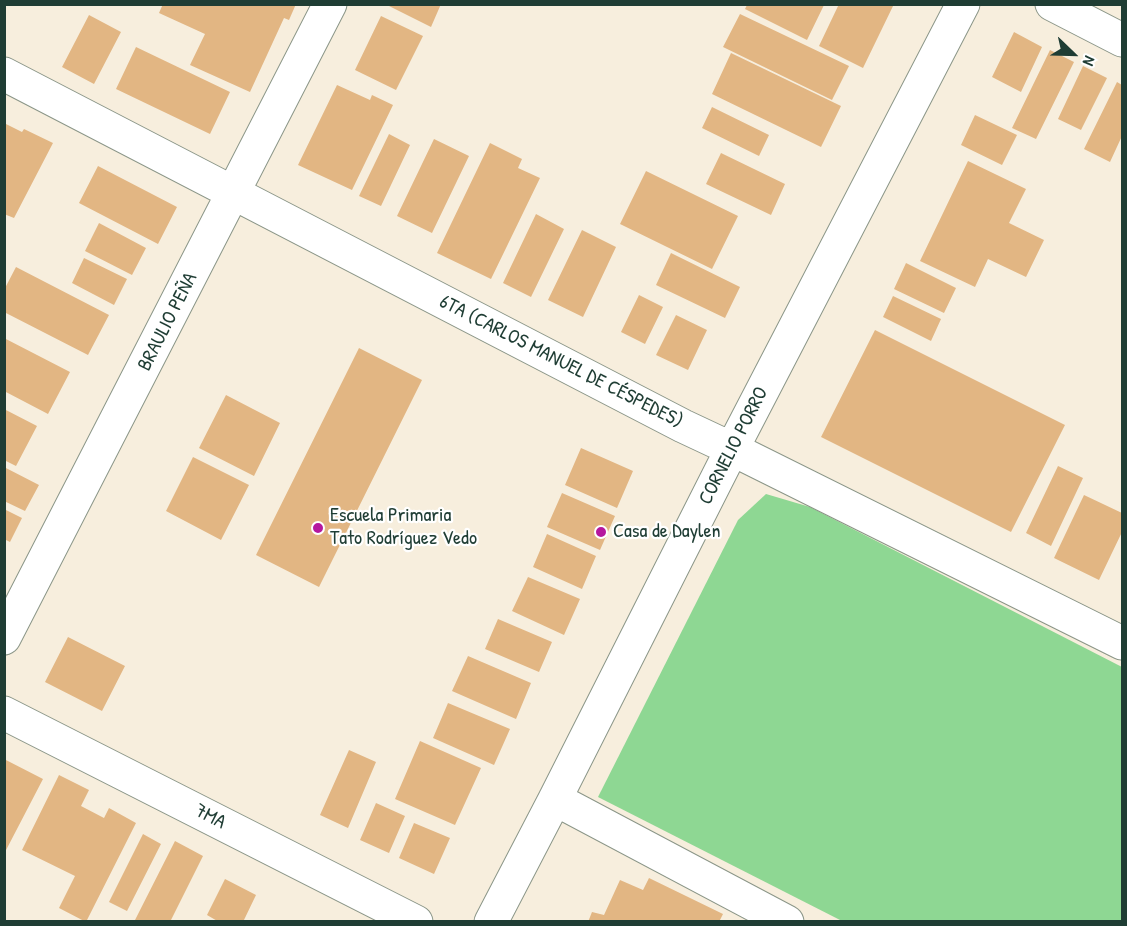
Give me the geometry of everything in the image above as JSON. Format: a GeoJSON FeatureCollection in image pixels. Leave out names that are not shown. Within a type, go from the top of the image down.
{"type":"FeatureCollection","features":[{"type":"Feature","properties":{"kind":"street","name":"BRAULIO PEÑA"},"geometry":{"type":"LineString","coordinates":[[4,639],[330,4]]}},
{"type":"Feature","properties":{"kind":"street","name":"CORNELIO PORRO"},"geometry":{"type":"LineString","coordinates":[[491,921],[963,4]]}},
{"type":"Feature","properties":{"kind":"street"},"geometry":{"type":"LineString","coordinates":[[1052,4],[1122,40]]}},
{"type":"Feature","properties":{"kind":"street","name":"6TA (CARLOS MANUEL DE CÉSPEDES)"},"geometry":{"type":"LineString","coordinates":[[4,74],[683,426],[1122,643]]}},
{"type":"Feature","properties":{"kind":"street","name":"7MA"},"geometry":{"type":"LineString","coordinates":[[4,713],[416,921]]}},
{"type":"Feature","properties":{"kind":"street"},"geometry":{"type":"LineString","coordinates":[[555,799],[786,921]]}},
{"type":"Feature","properties":{"kind":"green space"},"geometry":{"type":"Polygon","coordinates":[[[766,494],[810,507],[1122,667],[1122,921],[842,921],[598,797],[738,520],[766,494]]]}},
{"type":"Feature","properties":{"kind":"building"},"geometry":{"type":"Polygon","coordinates":[[[163,4],[296,4],[289,20],[284,18],[250,92],[190,65],[205,34],[159,13],[163,4]]]}},
{"type":"Feature","properties":{"kind":"building"},"geometry":{"type":"Polygon","coordinates":[[[385,4],[441,4],[431,27],[385,4]]]}},
{"type":"Feature","properties":{"kind":"building"},"geometry":{"type":"Polygon","coordinates":[[[839,4],[894,4],[863,68],[819,46],[839,4]]]}},
{"type":"Feature","properties":{"kind":"building"},"geometry":{"type":"Polygon","coordinates":[[[747,5],[824,5],[807,40],[745,9],[747,5]]]}},
{"type":"Feature","properties":{"kind":"building"},"geometry":{"type":"Polygon","coordinates":[[[740,14],[849,66],[832,100],[723,47],[740,14]]]}},
{"type":"Feature","properties":{"kind":"building"},"geometry":{"type":"Polygon","coordinates":[[[89,15],[121,32],[94,84],[62,67],[89,15]]]}},
{"type":"Feature","properties":{"kind":"building"},"geometry":{"type":"Polygon","coordinates":[[[381,16],[423,36],[396,90],[355,70],[381,16]]]}},
{"type":"Feature","properties":{"kind":"building"},"geometry":{"type":"Polygon","coordinates":[[[1014,32],[1042,47],[1021,92],[992,77],[1014,32]]]}},
{"type":"Feature","properties":{"kind":"building"},"geometry":{"type":"Polygon","coordinates":[[[136,47],[230,92],[210,134],[116,89],[136,47]]]}},
{"type":"Feature","properties":{"kind":"building"},"geometry":{"type":"Polygon","coordinates":[[[1050,50],[1074,62],[1036,139],[1012,128],[1050,50]]]}},
{"type":"Feature","properties":{"kind":"building"},"geometry":{"type":"Polygon","coordinates":[[[731,53],[841,106],[821,147],[712,94],[731,53]]]}},
{"type":"Feature","properties":{"kind":"building"},"geometry":{"type":"Polygon","coordinates":[[[1083,66],[1107,78],[1081,130],[1058,119],[1083,66]]]}},
{"type":"Feature","properties":{"kind":"building"},"geometry":{"type":"Polygon","coordinates":[[[1117,82],[1122,85],[1122,136],[1110,162],[1084,149],[1117,82]]]}},
{"type":"Feature","properties":{"kind":"building"},"geometry":{"type":"Polygon","coordinates":[[[337,85],[370,100],[372,95],[393,105],[352,190],[298,165],[337,85]]]}},
{"type":"Feature","properties":{"kind":"building"},"geometry":{"type":"Polygon","coordinates":[[[712,107],[769,135],[759,156],[702,128],[712,107]]]}},
{"type":"Feature","properties":{"kind":"building"},"geometry":{"type":"Polygon","coordinates":[[[975,115],[1017,135],[1002,165],[961,145],[975,115]]]}},
{"type":"Feature","properties":{"kind":"building"},"geometry":{"type":"Polygon","coordinates":[[[4,123],[22,132],[24,129],[53,143],[14,218],[4,214],[4,123]]]}},
{"type":"Feature","properties":{"kind":"building"},"geometry":{"type":"Polygon","coordinates":[[[389,134],[410,145],[381,206],[359,196],[389,134]]]}},
{"type":"Feature","properties":{"kind":"building"},"geometry":{"type":"Polygon","coordinates":[[[434,139],[469,156],[432,233],[397,216],[434,139]]]}},
{"type":"Feature","properties":{"kind":"building"},"geometry":{"type":"Polygon","coordinates":[[[490,143],[522,159],[518,168],[540,178],[491,279],[437,253],[490,143]]]}},
{"type":"Feature","properties":{"kind":"building"},"geometry":{"type":"Polygon","coordinates":[[[721,153],[785,184],[771,215],[706,184],[721,153]]]}},
{"type":"Feature","properties":{"kind":"building"},"geometry":{"type":"Polygon","coordinates":[[[968,161],[1026,189],[1009,223],[1044,240],[1026,277],[988,259],[975,287],[920,261],[968,161]]]}},
{"type":"Feature","properties":{"kind":"building"},"geometry":{"type":"Polygon","coordinates":[[[98,166],[177,207],[158,244],[79,203],[98,166]]]}},
{"type":"Feature","properties":{"kind":"building"},"geometry":{"type":"Polygon","coordinates":[[[646,171],[738,216],[712,269],[620,224],[646,171]]]}},
{"type":"Feature","properties":{"kind":"building"},"geometry":{"type":"Polygon","coordinates":[[[536,214],[564,229],[531,297],[503,283],[536,214]]]}},
{"type":"Feature","properties":{"kind":"building"},"geometry":{"type":"Polygon","coordinates":[[[99,223],[146,248],[132,275],[85,251],[99,223]]]}},
{"type":"Feature","properties":{"kind":"building"},"geometry":{"type":"Polygon","coordinates":[[[582,230],[616,247],[583,317],[548,300],[582,230]]]}},
{"type":"Feature","properties":{"kind":"building"},"geometry":{"type":"Polygon","coordinates":[[[671,253],[740,287],[725,318],[656,285],[671,253]]]}},
{"type":"Feature","properties":{"kind":"building"},"geometry":{"type":"Polygon","coordinates":[[[84,258],[127,279],[114,305],[72,283],[84,258]]]}},
{"type":"Feature","properties":{"kind":"building"},"geometry":{"type":"Polygon","coordinates":[[[906,263],[956,288],[944,313],[894,289],[906,263]]]}},
{"type":"Feature","properties":{"kind":"building"},"geometry":{"type":"Polygon","coordinates":[[[16,267],[109,315],[88,355],[4,312],[4,290],[16,267]]]}},
{"type":"Feature","properties":{"kind":"building"},"geometry":{"type":"Polygon","coordinates":[[[639,295],[663,307],[645,344],[621,332],[639,295]]]}},
{"type":"Feature","properties":{"kind":"building"},"geometry":{"type":"Polygon","coordinates":[[[893,296],[941,319],[931,341],[883,317],[893,296]]]}},
{"type":"Feature","properties":{"kind":"building"},"geometry":{"type":"Polygon","coordinates":[[[676,315],[707,330],[688,370],[656,355],[676,315]]]}},
{"type":"Feature","properties":{"kind":"building"},"geometry":{"type":"Polygon","coordinates":[[[875,330],[1065,425],[1011,532],[821,437],[875,330]]]}},
{"type":"Feature","properties":{"kind":"building"},"geometry":{"type":"Polygon","coordinates":[[[4,338],[70,372],[48,414],[4,391],[4,338]]]}},
{"type":"Feature","properties":{"kind":"building"},"geometry":{"type":"Polygon","coordinates":[[[359,348],[422,380],[319,587],[256,555],[359,348]]]}},
{"type":"Feature","properties":{"kind":"building"},"geometry":{"type":"Polygon","coordinates":[[[226,395],[280,423],[254,476],[199,448],[226,395]]]}},
{"type":"Feature","properties":{"kind":"building"},"geometry":{"type":"Polygon","coordinates":[[[4,409],[37,426],[16,466],[4,460],[4,409]]]}},
{"type":"Feature","properties":{"kind":"building"},"geometry":{"type":"Polygon","coordinates":[[[581,448],[633,471],[617,508],[565,485],[581,448]]]}},
{"type":"Feature","properties":{"kind":"building"},"geometry":{"type":"Polygon","coordinates":[[[193,457],[249,485],[221,540],[166,511],[193,457]]]}},
{"type":"Feature","properties":{"kind":"building"},"geometry":{"type":"Polygon","coordinates":[[[1058,466],[1083,478],[1051,546],[1026,533],[1058,466]]]}},
{"type":"Feature","properties":{"kind":"building"},"geometry":{"type":"Polygon","coordinates":[[[4,467],[39,485],[25,511],[4,501],[4,467]]]}},
{"type":"Feature","properties":{"kind":"building"},"geometry":{"type":"Polygon","coordinates":[[[562,493],[615,516],[600,550],[547,527],[562,493]]]}},
{"type":"Feature","properties":{"kind":"building"},"geometry":{"type":"Polygon","coordinates":[[[1084,495],[1122,513],[1122,532],[1099,580],[1054,558],[1084,495]]]}},
{"type":"Feature","properties":{"kind":"building"},"geometry":{"type":"Polygon","coordinates":[[[4,509],[22,518],[10,542],[4,539],[4,509]]]}},
{"type":"Feature","properties":{"kind":"building"},"geometry":{"type":"Polygon","coordinates":[[[547,534],[596,556],[582,589],[533,567],[547,534]]]}},
{"type":"Feature","properties":{"kind":"building"},"geometry":{"type":"Polygon","coordinates":[[[528,577],[580,599],[564,635],[512,611],[528,577]]]}},
{"type":"Feature","properties":{"kind":"building"},"geometry":{"type":"Polygon","coordinates":[[[498,619],[552,642],[539,672],[485,649],[498,619]]]}},
{"type":"Feature","properties":{"kind":"building"},"geometry":{"type":"Polygon","coordinates":[[[68,637],[125,666],[102,711],[45,682],[68,637]]]}},
{"type":"Feature","properties":{"kind":"building"},"geometry":{"type":"Polygon","coordinates":[[[468,656],[531,683],[516,719],[452,691],[468,656]]]}},
{"type":"Feature","properties":{"kind":"building"},"geometry":{"type":"Polygon","coordinates":[[[448,703],[510,729],[494,765],[433,738],[448,703]]]}},
{"type":"Feature","properties":{"kind":"building"},"geometry":{"type":"Polygon","coordinates":[[[420,741],[481,768],[455,825],[395,799],[420,741]]]}},
{"type":"Feature","properties":{"kind":"building"},"geometry":{"type":"Polygon","coordinates":[[[349,750],[376,762],[348,828],[320,815],[349,750]]]}},
{"type":"Feature","properties":{"kind":"building"},"geometry":{"type":"Polygon","coordinates":[[[4,759],[43,779],[4,854],[4,759]]]}},
{"type":"Feature","properties":{"kind":"building"},"geometry":{"type":"Polygon","coordinates":[[[59,775],[89,790],[81,806],[104,818],[109,808],[136,823],[86,922],[59,908],[75,876],[22,850],[59,775]]]}},
{"type":"Feature","properties":{"kind":"building"},"geometry":{"type":"Polygon","coordinates":[[[376,803],[405,816],[389,853],[360,840],[376,803]]]}},
{"type":"Feature","properties":{"kind":"building"},"geometry":{"type":"Polygon","coordinates":[[[414,823],[450,838],[434,874],[399,858],[414,823]]]}},
{"type":"Feature","properties":{"kind":"building"},"geometry":{"type":"Polygon","coordinates":[[[143,834],[161,844],[127,911],[109,902],[143,834]]]}},
{"type":"Feature","properties":{"kind":"building"},"geometry":{"type":"Polygon","coordinates":[[[175,841],[203,856],[170,922],[134,922],[175,841]]]}},
{"type":"Feature","properties":{"kind":"building"},"geometry":{"type":"Polygon","coordinates":[[[649,878],[723,914],[719,922],[588,922],[592,912],[604,915],[620,880],[643,890],[649,878]]]}},
{"type":"Feature","properties":{"kind":"building"},"geometry":{"type":"Polygon","coordinates":[[[225,879],[256,895],[243,922],[219,922],[207,915],[225,879]]]}},
{"type":"Feature","properties":{"kind":"place","name":"Escuela Primaria Tato Rodríguez Vedo"},"geometry":{"type":"Point","coordinates":[318,528]}},
{"type":"Feature","properties":{"kind":"place","name":"Casa de Daylen"},"geometry":{"type":"Point","coordinates":[601,532]}}]}
